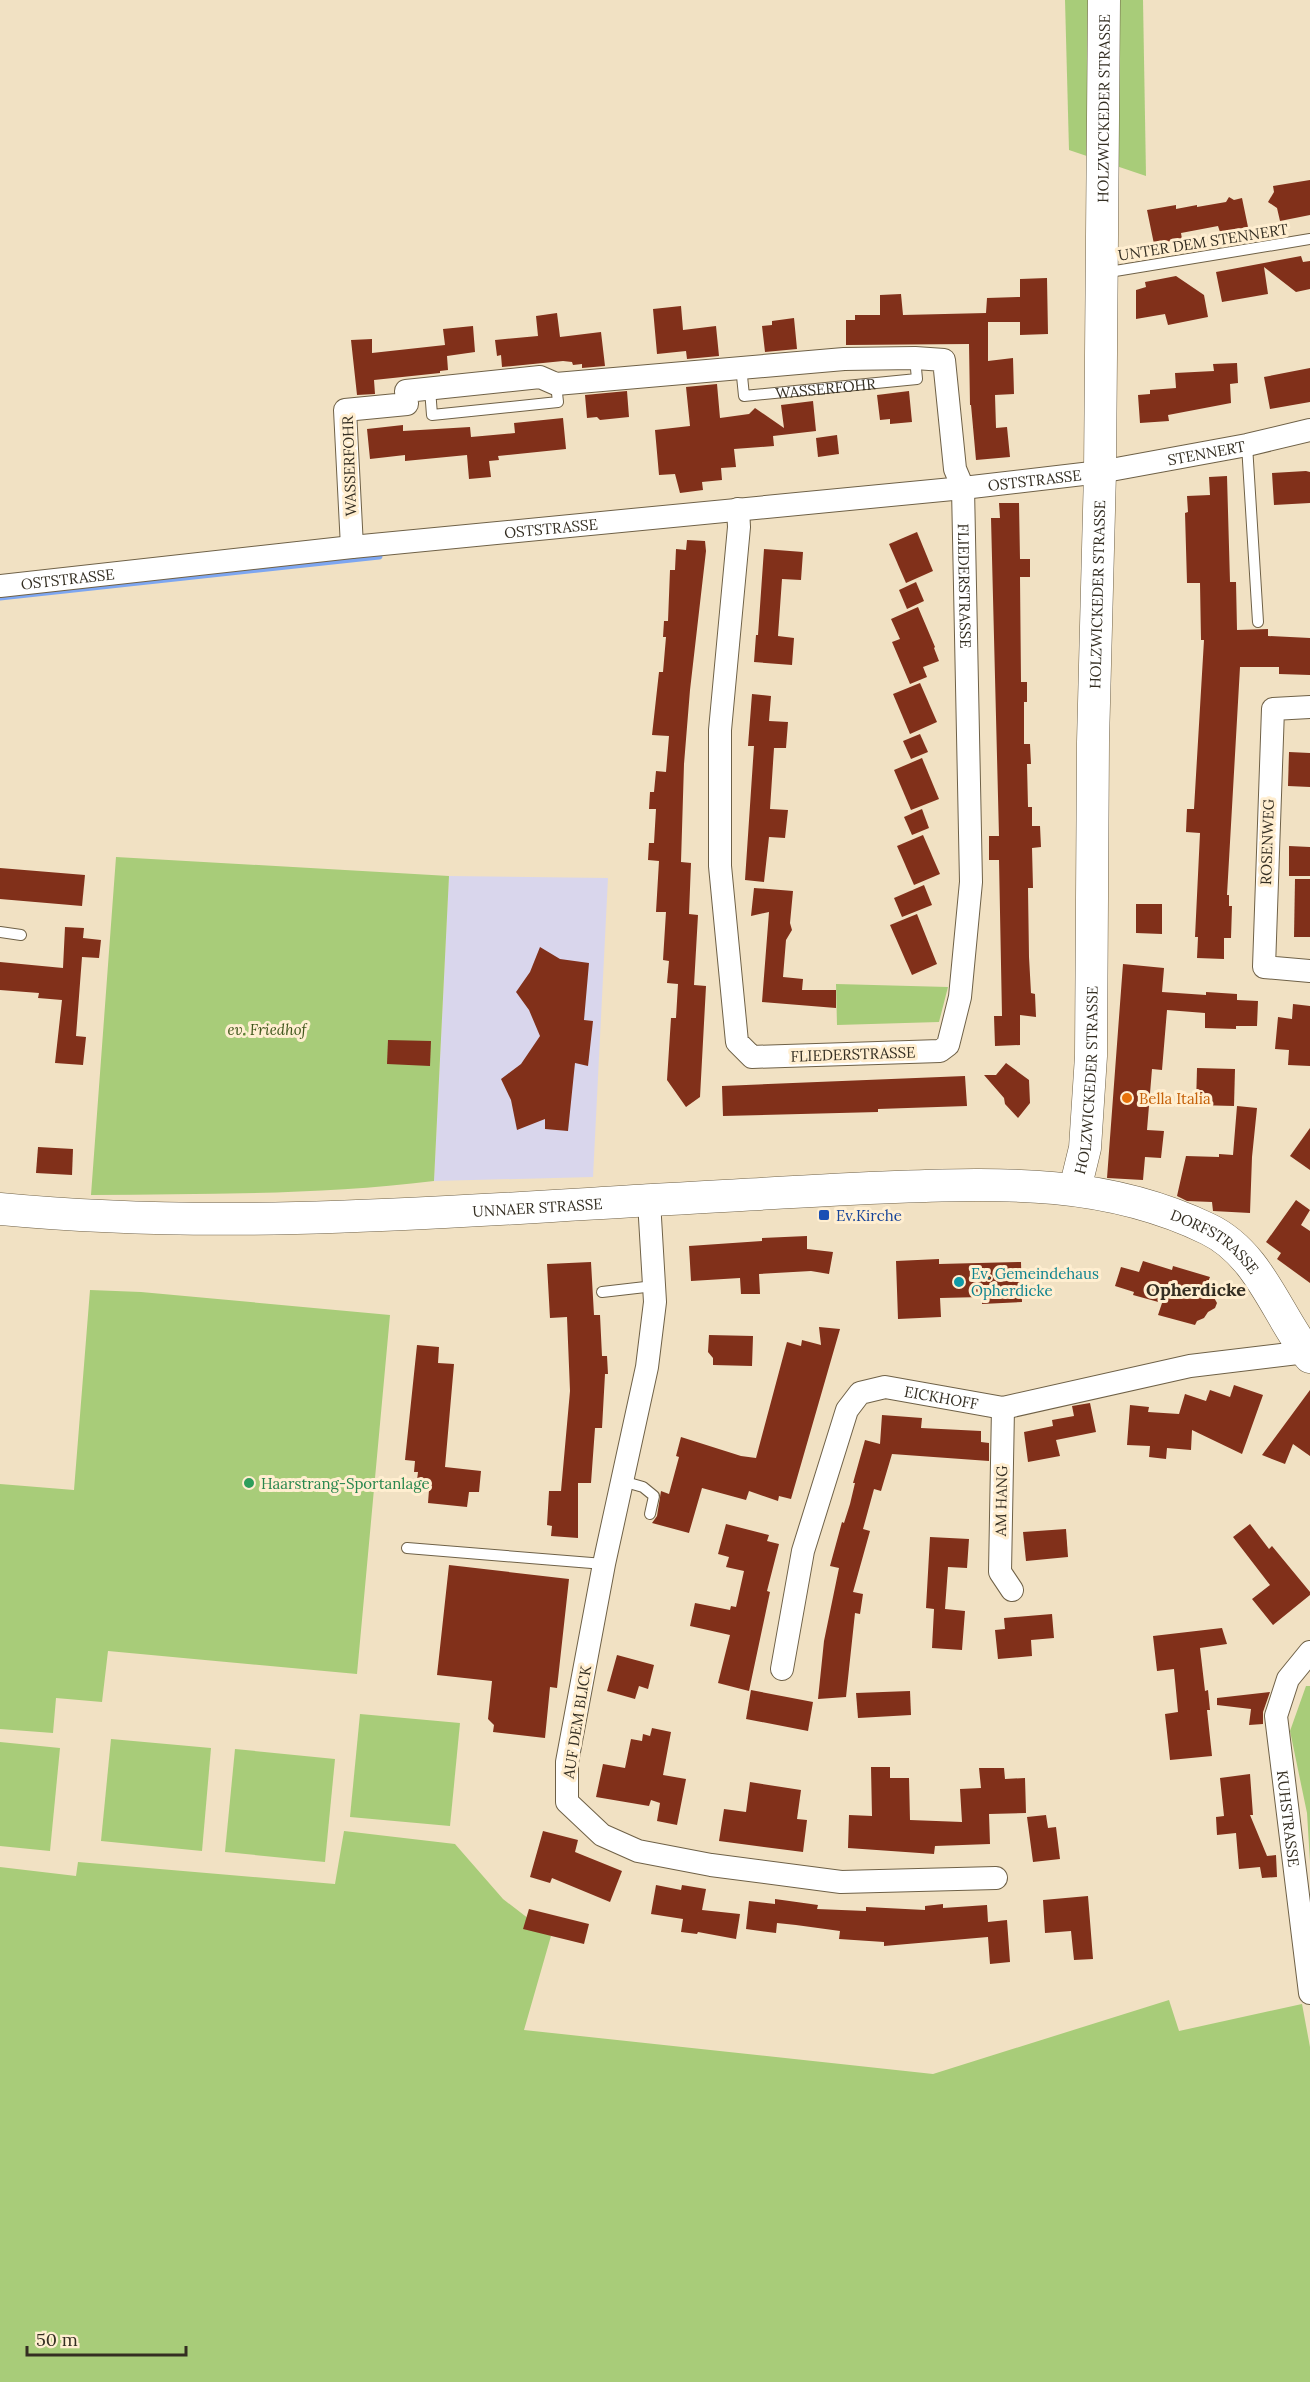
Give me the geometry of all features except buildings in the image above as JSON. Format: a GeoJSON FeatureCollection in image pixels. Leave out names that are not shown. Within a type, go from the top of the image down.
{"type":"FeatureCollection","features":[{"type":"Feature","properties":{"kind":"main road","name":"HOLZWICKEDER STRASSE"},"geometry":{"type":"LineString","coordinates":[[1075,1189],[1085,1148],[1091,1056],[1093,742],[1100,472],[1104,0]]}},
{"type":"Feature","properties":{"kind":"main road","name":"UNNAER STRASSE"},"geometry":{"type":"LineString","coordinates":[[0,1209],[187,1218],[291,1218],[971,1184],[1075,1189]]}},
{"type":"Feature","properties":{"kind":"main road","name":"DORFSTRASSE"},"geometry":{"type":"LineString","coordinates":[[1075,1189],[1135,1203],[1182,1218],[1209,1229],[1227,1240],[1242,1252],[1256,1271],[1308,1354]]}},
{"type":"Feature","properties":{"kind":"street","name":"WASSERFOHR"},"geometry":{"type":"LineString","coordinates":[[352,547],[345,410],[407,404],[406,391],[540,377],[556,384],[741,366],[844,359],[944,360],[955,469],[963,488]]}},
{"type":"Feature","properties":{"kind":"street","name":"STENNERT"},"geometry":{"type":"LineString","coordinates":[[1100,472],[1247,445],[1310,430]]}},
{"type":"Feature","properties":{"kind":"street","name":"OSTSTRASSE"},"geometry":{"type":"LineString","coordinates":[[0,586],[352,547],[963,488],[1100,472]]}},
{"type":"Feature","properties":{"kind":"street","name":"FLIEDERSTRASSE"},"geometry":{"type":"LineString","coordinates":[[738,509],[739,527],[720,730],[720,866],[736,1042],[752,1057],[940,1051],[948,1045],[960,997],[971,882],[963,488]]}},
{"type":"Feature","properties":{"kind":"street","name":"ROSENWEG"},"geometry":{"type":"LineString","coordinates":[[1310,707],[1273,709],[1264,967],[1310,971]]}},
{"type":"Feature","properties":{"kind":"street","name":"AUF DEM BLICK"},"geometry":{"type":"LineString","coordinates":[[649,1201],[655,1302],[647,1366],[604,1564],[567,1762],[567,1802],[602,1835],[638,1851],[711,1865],[842,1882],[996,1878]]}},
{"type":"Feature","properties":{"kind":"street","name":"EICKHOFF"},"geometry":{"type":"LineString","coordinates":[[782,1669],[803,1551],[847,1410],[860,1394],[885,1387],[1003,1408],[1190,1366],[1308,1354]]}},
{"type":"Feature","properties":{"kind":"street","name":"AM HANG"},"geometry":{"type":"LineString","coordinates":[[1003,1408],[1000,1572],[1011,1590]]}},
{"type":"Feature","properties":{"kind":"street","name":"KUHSTRASSE"},"geometry":{"type":"LineString","coordinates":[[1310,1652],[1288,1679],[1276,1716],[1310,1993]]}},
{"type":"Feature","properties":{"kind":"lane","name":"UNTER DEM STENNERT"},"geometry":{"type":"LineString","coordinates":[[1102,274],[1310,239]]}},
{"type":"Feature","properties":{"kind":"lane","name":"WASSERFOHR"},"geometry":{"type":"LineString","coordinates":[[741,366],[744,396],[917,379],[915,358]]}},
{"type":"Feature","properties":{"kind":"lane"},"geometry":{"type":"LineString","coordinates":[[1247,445],[1258,622]]}},
{"type":"Feature","properties":{"kind":"lane"},"geometry":{"type":"LineString","coordinates":[[0,932],[21,934]]}},
{"type":"Feature","properties":{"kind":"lane"},"geometry":{"type":"LineString","coordinates":[[602,1292],[654,1286]]}},
{"type":"Feature","properties":{"kind":"lane"},"geometry":{"type":"LineString","coordinates":[[622,1481],[643,1487],[654,1497],[650,1514]]}},
{"type":"Feature","properties":{"kind":"lane"},"geometry":{"type":"LineString","coordinates":[[408,1548],[604,1564]]}},
{"type":"Feature","properties":{"kind":"shaded area"},"geometry":{"type":"Polygon","coordinates":[[[449,876],[608,878],[593,1177],[434,1181],[449,876]]]}},
{"type":"Feature","properties":{"kind":"green space"},"geometry":{"type":"Polygon","coordinates":[[[1065,0],[1143,0],[1146,176],[1069,150],[1065,0]]]}},
{"type":"Feature","properties":{"kind":"green space","name":"ev. Friedhof"},"geometry":{"type":"Polygon","coordinates":[[[116,857],[449,876],[434,1181],[305,1191],[91,1195],[116,857]]]}},
{"type":"Feature","properties":{"kind":"green space"},"geometry":{"type":"Polygon","coordinates":[[[836,984],[948,987],[939,1022],[837,1025],[836,984]]]}},
{"type":"Feature","properties":{"kind":"green space","name":"Haarstrang-Sportanlage"},"geometry":{"type":"Polygon","coordinates":[[[90,1290],[141,1292],[390,1315],[357,1674],[108,1651],[102,1702],[56,1698],[53,1733],[0,1729],[0,1484],[74,1490],[90,1290]]]}},
{"type":"Feature","properties":{"kind":"green space"},"geometry":{"type":"Polygon","coordinates":[[[1306,1686],[1310,1686],[1310,1862],[1307,1813],[1290,1731],[1306,1686]]]}},
{"type":"Feature","properties":{"kind":"green space"},"geometry":{"type":"Polygon","coordinates":[[[360,1714],[460,1723],[450,1826],[350,1817],[360,1714]]]}},
{"type":"Feature","properties":{"kind":"green space"},"geometry":{"type":"Polygon","coordinates":[[[111,1739],[211,1748],[202,1851],[101,1841],[111,1739]]]}},
{"type":"Feature","properties":{"kind":"green space"},"geometry":{"type":"Polygon","coordinates":[[[0,1742],[60,1748],[50,1851],[0,1846],[0,1742]]]}},
{"type":"Feature","properties":{"kind":"green space"},"geometry":{"type":"Polygon","coordinates":[[[235,1749],[335,1759],[325,1862],[225,1852],[235,1749]]]}},
{"type":"Feature","properties":{"kind":"green space"},"geometry":{"type":"Polygon","coordinates":[[[344,1831],[455,1844],[503,1899],[551,1936],[524,2030],[933,2074],[1169,2000],[1179,2031],[1302,2004],[1310,2047],[1310,2382],[0,2382],[0,1867],[76,1876],[78,1862],[335,1884],[344,1831]]]}},
{"type":"Feature","properties":{"kind":"waterway"},"geometry":{"type":"LineString","coordinates":[[0,597],[379,556]]}},
{"type":"Feature","properties":{"kind":"place","name":"Bella Italia"},"geometry":{"type":"Point","coordinates":[1127,1098]}},
{"type":"Feature","properties":{"kind":"place","name":"Ev.Kirche"},"geometry":{"type":"Point","coordinates":[824,1215]}},
{"type":"Feature","properties":{"kind":"place","name":"Ev. Gemeindehaus Opherdicke"},"geometry":{"type":"Point","coordinates":[959,1282]}},
{"type":"Feature","properties":{"kind":"place","name":"Haarstrang-Sportanlage"},"geometry":{"type":"Point","coordinates":[249,1483]}},
{"type":"Feature","properties":{"kind":"district","name":"Opherdicke"},"geometry":{"type":"Point","coordinates":[1196,1289]}}]}
